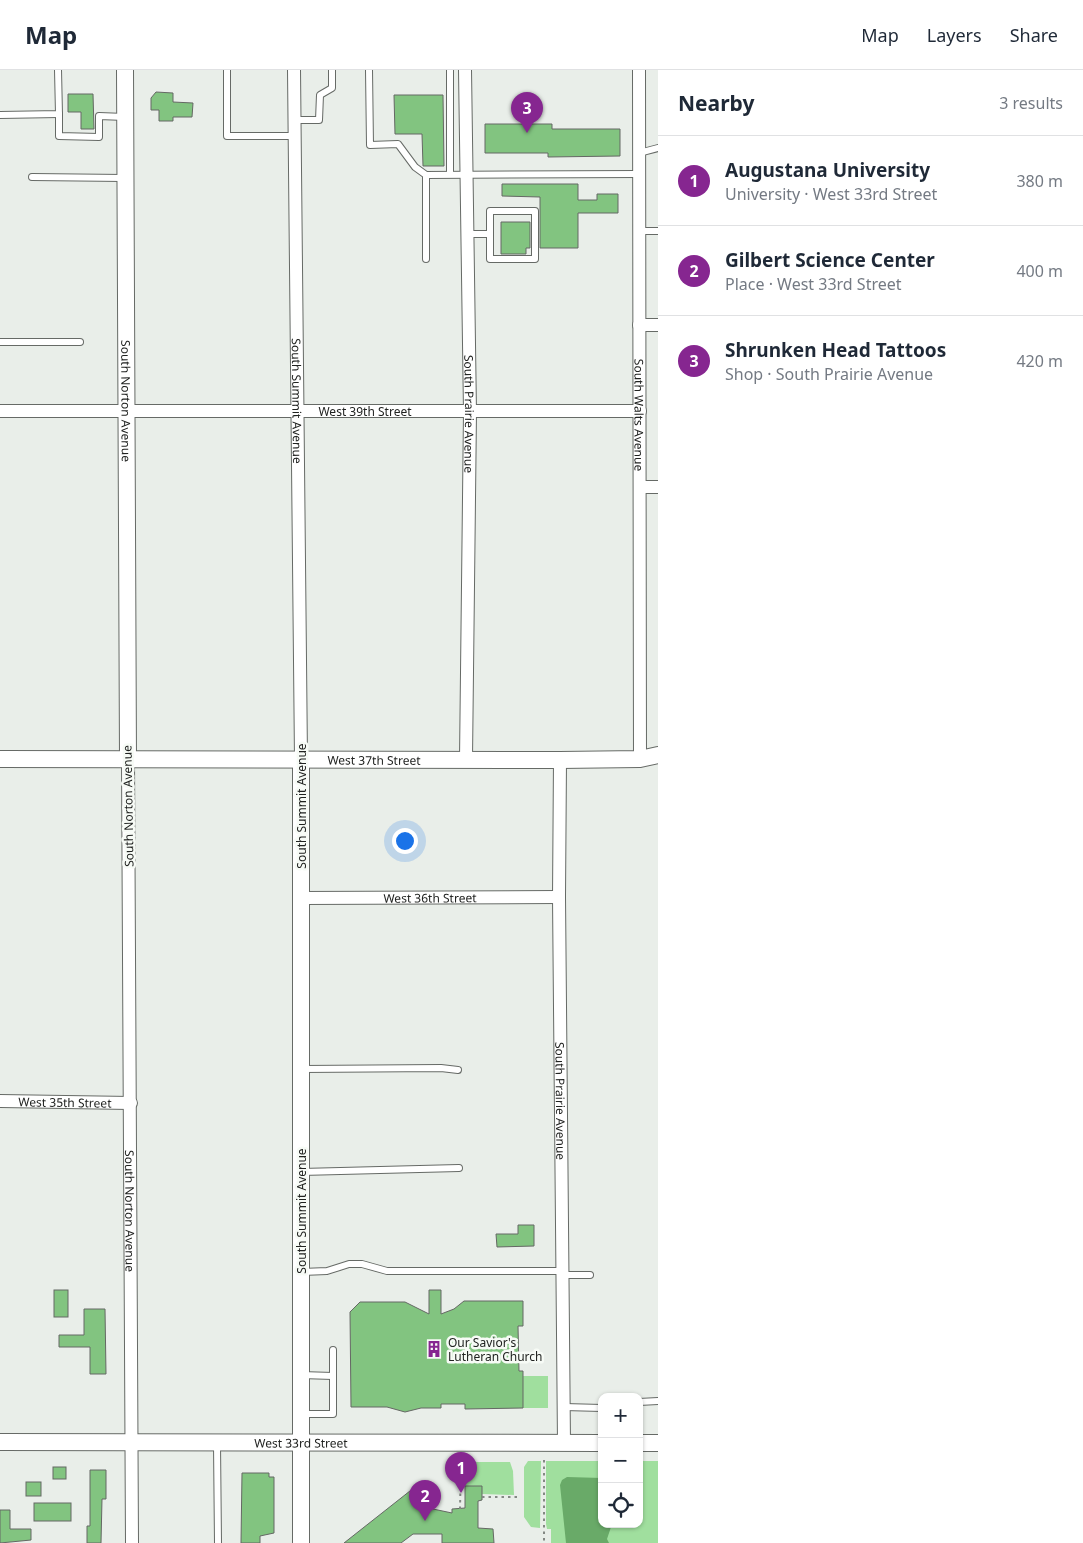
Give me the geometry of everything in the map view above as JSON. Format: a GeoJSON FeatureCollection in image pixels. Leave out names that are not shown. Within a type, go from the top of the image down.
{"type":"FeatureCollection","features":[{"type":"Feature","properties":{"kind":"street","name":"South Norton Avenue"},"geometry":{"type":"LineString","coordinates":[[125,70],[125,412],[131,1103],[132,1543]]}},
{"type":"Feature","properties":{"kind":"street","name":"South Summit Avenue"},"geometry":{"type":"LineString","coordinates":[[294,70],[301,898],[301,1543]]}},
{"type":"Feature","properties":{"kind":"street","name":"South Prairie Avenue"},"geometry":{"type":"LineString","coordinates":[[465,70],[470,412],[466,759]]}},
{"type":"Feature","properties":{"kind":"street","name":"South Walts Avenue"},"geometry":{"type":"LineString","coordinates":[[639,70],[640,759]]}},
{"type":"Feature","properties":{"kind":"street"},"geometry":{"type":"LineString","coordinates":[[639,325],[658,325]]}},
{"type":"Feature","properties":{"kind":"street","name":"West 39th Street"},"geometry":{"type":"LineString","coordinates":[[0,411],[640,411]]}},
{"type":"Feature","properties":{"kind":"street"},"geometry":{"type":"LineString","coordinates":[[640,487],[658,487]]}},
{"type":"Feature","properties":{"kind":"street","name":"West 37th Street"},"geometry":{"type":"LineString","coordinates":[[0,759],[560,760],[640,759],[658,755]]}},
{"type":"Feature","properties":{"kind":"street","name":"South Prairie Avenue"},"geometry":{"type":"LineString","coordinates":[[560,760],[559,897],[564,1273],[564,1443]]}},
{"type":"Feature","properties":{"kind":"street","name":"West 36th Street"},"geometry":{"type":"LineString","coordinates":[[301,898],[559,897]]}},
{"type":"Feature","properties":{"kind":"street","name":"West 35th Street"},"geometry":{"type":"LineString","coordinates":[[0,1102],[131,1103]]}},
{"type":"Feature","properties":{"kind":"street","name":"West 33rd Street"},"geometry":{"type":"LineString","coordinates":[[0,1442],[598,1443]]}},
{"type":"Feature","properties":{"kind":"street"},"geometry":{"type":"LineString","coordinates":[[643,1443],[658,1443]]}},
{"type":"Feature","properties":{"kind":"lane"},"geometry":{"type":"LineString","coordinates":[[58,70],[59,136],[99,137],[99,116],[125,117]]}},
{"type":"Feature","properties":{"kind":"lane"},"geometry":{"type":"LineString","coordinates":[[227,70],[227,136],[294,136]]}},
{"type":"Feature","properties":{"kind":"lane"},"geometry":{"type":"LineString","coordinates":[[294,120],[319,120],[320,96],[332,88],[332,70]]}},
{"type":"Feature","properties":{"kind":"lane"},"geometry":{"type":"LineString","coordinates":[[369,70],[370,145],[398,144],[414,167],[426,175],[639,174]]}},
{"type":"Feature","properties":{"kind":"lane"},"geometry":{"type":"LineString","coordinates":[[450,70],[450,174]]}},
{"type":"Feature","properties":{"kind":"lane"},"geometry":{"type":"LineString","coordinates":[[0,115],[59,114]]}},
{"type":"Feature","properties":{"kind":"lane"},"geometry":{"type":"LineString","coordinates":[[639,153],[658,148]]}},
{"type":"Feature","properties":{"kind":"lane"},"geometry":{"type":"LineString","coordinates":[[426,175],[426,260]]}},
{"type":"Feature","properties":{"kind":"lane"},"geometry":{"type":"LineString","coordinates":[[32,176],[125,178]]}},
{"type":"Feature","properties":{"kind":"lane"},"geometry":{"type":"LineString","coordinates":[[490,211],[534,211],[534,259],[490,259],[490,234],[490,211]]}},
{"type":"Feature","properties":{"kind":"lane"},"geometry":{"type":"LineString","coordinates":[[639,231],[658,231]]}},
{"type":"Feature","properties":{"kind":"lane"},"geometry":{"type":"LineString","coordinates":[[467,234],[490,234]]}},
{"type":"Feature","properties":{"kind":"lane"},"geometry":{"type":"LineString","coordinates":[[0,342],[80,342]]}},
{"type":"Feature","properties":{"kind":"lane"},"geometry":{"type":"LineString","coordinates":[[301,1069],[441,1068],[458,1070]]}},
{"type":"Feature","properties":{"kind":"lane"},"geometry":{"type":"LineString","coordinates":[[301,1172],[460,1168]]}},
{"type":"Feature","properties":{"kind":"lane"},"geometry":{"type":"LineString","coordinates":[[301,1272],[327,1270],[349,1264],[362,1264],[387,1271],[590,1275]]}},
{"type":"Feature","properties":{"kind":"lane"},"geometry":{"type":"LineString","coordinates":[[301,1414],[332,1414],[333,1350]]}},
{"type":"Feature","properties":{"kind":"lane"},"geometry":{"type":"LineString","coordinates":[[301,1376],[332,1376]]}},
{"type":"Feature","properties":{"kind":"lane"},"geometry":{"type":"LineString","coordinates":[[643,1402],[658,1401]]}},
{"type":"Feature","properties":{"kind":"lane"},"geometry":{"type":"LineString","coordinates":[[564,1407],[598,1408]]}},
{"type":"Feature","properties":{"kind":"lane"},"geometry":{"type":"LineString","coordinates":[[218,1442],[218,1543]]}},
{"type":"Feature","properties":{"kind":"path"},"geometry":{"type":"LineString","coordinates":[[460,1509],[461,1460]]}},
{"type":"Feature","properties":{"kind":"path"},"geometry":{"type":"LineString","coordinates":[[544,1460],[544,1543]]}},
{"type":"Feature","properties":{"kind":"path"},"geometry":{"type":"LineString","coordinates":[[482,1497],[519,1497]]}},
{"type":"Feature","properties":{"kind":"shaded area"},"geometry":{"type":"Polygon","coordinates":[[[523,1376],[548,1376],[548,1408],[523,1408],[523,1376]]]}},
{"type":"Feature","properties":{"kind":"shaded area"},"geometry":{"type":"Polygon","coordinates":[[[528,1461],[541,1461],[540,1528],[531,1527],[524,1517],[524,1467],[528,1461]]]}},
{"type":"Feature","properties":{"kind":"shaded area"},"geometry":{"type":"Polygon","coordinates":[[[546,1461],[598,1461],[598,1528],[643,1528],[643,1461],[658,1461],[658,1543],[551,1543],[551,1529],[547,1529],[546,1461]]]}},
{"type":"Feature","properties":{"kind":"shaded area"},"geometry":{"type":"Polygon","coordinates":[[[465,1462],[510,1462],[513,1471],[514,1495],[482,1494],[465,1486],[465,1462]]]}},
{"type":"Feature","properties":{"kind":"shaded area"},"geometry":{"type":"Polygon","coordinates":[[[567,1477],[598,1478],[598,1528],[611,1528],[607,1539],[609,1543],[566,1543],[560,1485],[562,1480],[567,1477]]]}},
{"type":"Feature","properties":{"kind":"building"},"geometry":{"type":"Polygon","coordinates":[[[156,92],[173,93],[173,102],[193,103],[192,117],[173,117],[173,121],[159,121],[159,110],[151,110],[151,98],[156,92]]]}},
{"type":"Feature","properties":{"kind":"building"},"geometry":{"type":"Polygon","coordinates":[[[68,94],[93,94],[94,129],[81,129],[81,112],[68,112],[68,94]]]}},
{"type":"Feature","properties":{"kind":"building"},"geometry":{"type":"Polygon","coordinates":[[[394,95],[443,95],[444,166],[423,166],[422,134],[395,134],[394,95]]]}},
{"type":"Feature","properties":{"kind":"building"},"geometry":{"type":"Polygon","coordinates":[[[485,124],[552,124],[552,129],[620,129],[620,156],[548,157],[548,153],[485,153],[485,124]]]}},
{"type":"Feature","properties":{"kind":"building"},"geometry":{"type":"Polygon","coordinates":[[[502,184],[578,184],[578,200],[597,200],[597,194],[618,194],[618,213],[578,213],[578,248],[540,248],[540,197],[502,196],[502,184]]]}},
{"type":"Feature","properties":{"kind":"building"},"geometry":{"type":"Polygon","coordinates":[[[501,222],[530,222],[530,248],[526,248],[526,254],[501,254],[501,222]]]}},
{"type":"Feature","properties":{"kind":"building"},"geometry":{"type":"Polygon","coordinates":[[[518,1225],[534,1225],[534,1246],[497,1247],[496,1234],[518,1234],[518,1225]]]}},
{"type":"Feature","properties":{"kind":"building"},"geometry":{"type":"Polygon","coordinates":[[[54,1290],[68,1290],[68,1317],[54,1317],[54,1290]]]}},
{"type":"Feature","properties":{"kind":"building","name":"Our Savior's Lutheran Church"},"geometry":{"type":"Polygon","coordinates":[[[429,1290],[441,1290],[441,1314],[454,1309],[464,1301],[523,1301],[523,1326],[518,1326],[519,1371],[523,1371],[523,1408],[465,1409],[465,1404],[441,1404],[441,1408],[421,1408],[405,1412],[387,1407],[351,1407],[350,1312],[360,1302],[405,1302],[429,1314],[429,1290]]]}},
{"type":"Feature","properties":{"kind":"building"},"geometry":{"type":"Polygon","coordinates":[[[84,1309],[105,1309],[106,1374],[90,1374],[90,1347],[59,1347],[59,1335],[84,1335],[84,1309]]]}},
{"type":"Feature","properties":{"kind":"building"},"geometry":{"type":"Polygon","coordinates":[[[53,1467],[66,1467],[66,1479],[53,1479],[53,1467]]]}},
{"type":"Feature","properties":{"kind":"building"},"geometry":{"type":"Polygon","coordinates":[[[90,1470],[106,1470],[106,1499],[102,1499],[101,1543],[87,1543],[87,1526],[90,1526],[90,1470]]]}},
{"type":"Feature","properties":{"kind":"building"},"geometry":{"type":"Polygon","coordinates":[[[242,1473],[269,1473],[269,1477],[274,1477],[274,1533],[260,1536],[260,1543],[241,1543],[242,1473]]]}},
{"type":"Feature","properties":{"kind":"building"},"geometry":{"type":"Polygon","coordinates":[[[26,1482],[41,1482],[41,1496],[26,1496],[26,1482]]]}},
{"type":"Feature","properties":{"kind":"building"},"geometry":{"type":"Polygon","coordinates":[[[465,1486],[482,1486],[482,1500],[478,1501],[478,1528],[493,1529],[494,1543],[442,1543],[442,1534],[413,1534],[401,1543],[344,1543],[415,1487],[433,1509],[452,1513],[452,1509],[465,1508],[465,1486]]]}},
{"type":"Feature","properties":{"kind":"building"},"geometry":{"type":"Polygon","coordinates":[[[34,1503],[71,1503],[71,1521],[34,1521],[34,1503]]]}},
{"type":"Feature","properties":{"kind":"building"},"geometry":{"type":"Polygon","coordinates":[[[0,1510],[10,1510],[10,1529],[31,1529],[31,1540],[0,1543],[0,1510]]]}},
{"type":"Feature","properties":{"kind":"place","name":"Shrunken Head Tattoos"},"geometry":{"type":"Point","coordinates":[527,133]}},
{"type":"Feature","properties":{"kind":"place","name":"Our Savior's Lutheran Church"},"geometry":{"type":"Point","coordinates":[434,1349]}},
{"type":"Feature","properties":{"kind":"place","name":"Augustana University"},"geometry":{"type":"Point","coordinates":[461,1493]}},
{"type":"Feature","properties":{"kind":"place","name":"Gilbert Science Center"},"geometry":{"type":"Point","coordinates":[425,1521]}}]}
